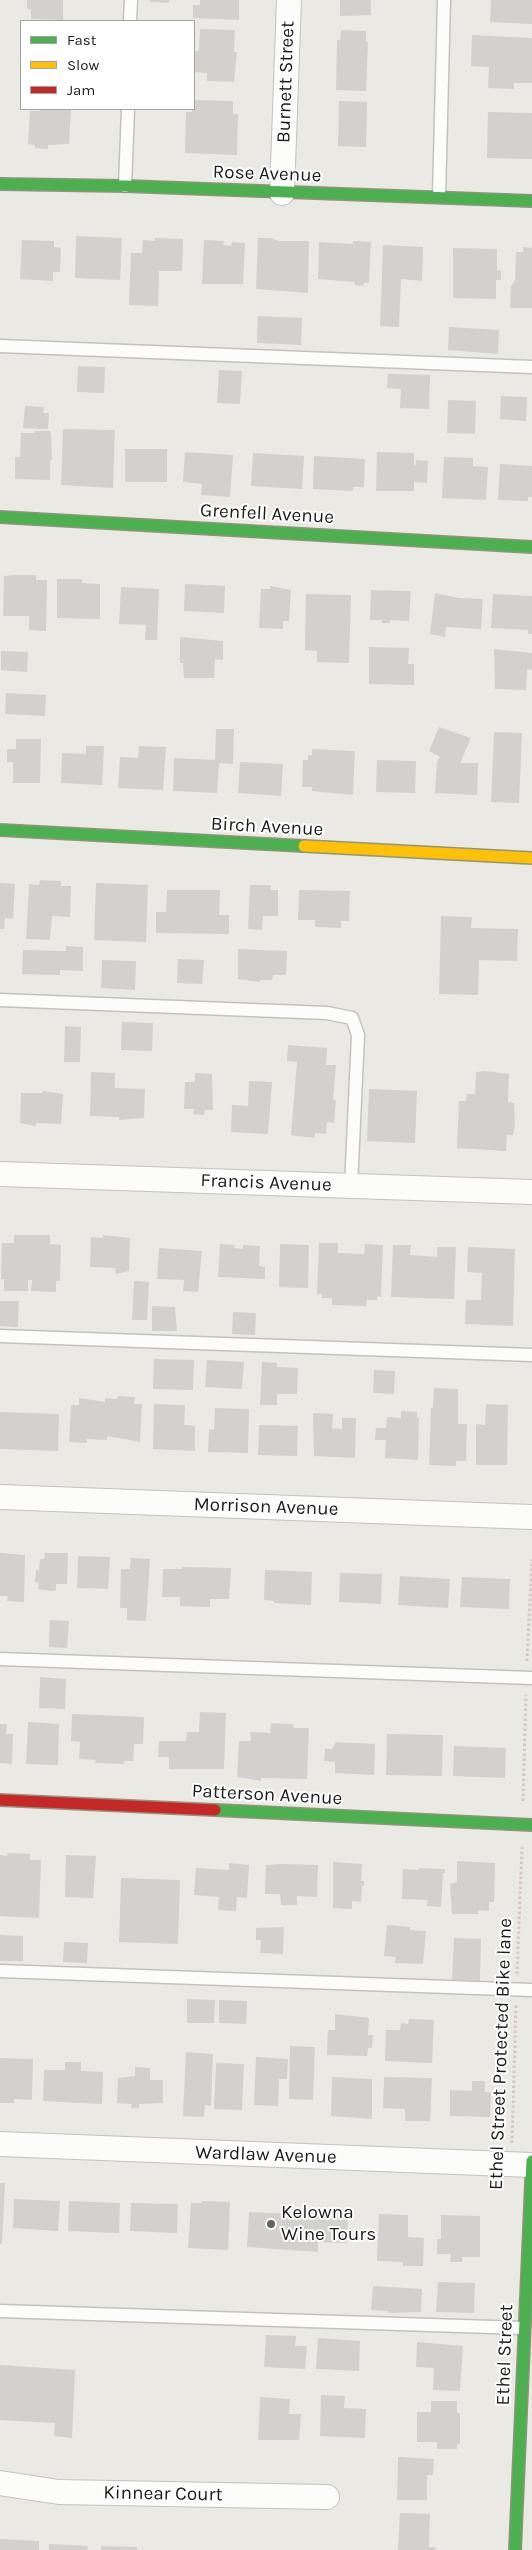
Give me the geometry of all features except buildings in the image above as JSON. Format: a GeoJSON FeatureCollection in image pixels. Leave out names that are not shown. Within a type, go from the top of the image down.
{"type":"FeatureCollection","features":[{"type":"Feature","properties":{"kind":"street","name":"Burnett Street"},"geometry":{"type":"LineString","coordinates":[[282,193],[288,0]]}},
{"type":"Feature","properties":{"kind":"street","name":"Rose Avenue"},"geometry":{"type":"LineString","coordinates":[[0,184],[125,186],[282,193],[532,200]]}},
{"type":"Feature","properties":{"kind":"street","name":"Grenfell Avenue"},"geometry":{"type":"LineString","coordinates":[[0,517],[532,546]]}},
{"type":"Feature","properties":{"kind":"street","name":"Birch Avenue"},"geometry":{"type":"LineString","coordinates":[[0,830],[532,858]]}},
{"type":"Feature","properties":{"kind":"street","name":"Francis Avenue"},"geometry":{"type":"LineString","coordinates":[[0,1174],[532,1192]]}},
{"type":"Feature","properties":{"kind":"street","name":"Morrison Avenue"},"geometry":{"type":"LineString","coordinates":[[0,1497],[532,1517]]}},
{"type":"Feature","properties":{"kind":"street","name":"Patterson Avenue"},"geometry":{"type":"LineString","coordinates":[[0,1800],[527,1825]]}},
{"type":"Feature","properties":{"kind":"street","name":"Wardlaw Avenue"},"geometry":{"type":"LineString","coordinates":[[0,2144],[525,2164]]}},
{"type":"Feature","properties":{"kind":"street","name":"Ethel Street"},"geometry":{"type":"LineString","coordinates":[[515,2550],[523,2328],[525,2164]]}},
{"type":"Feature","properties":{"kind":"street","name":"Kinnear Court"},"geometry":{"type":"LineString","coordinates":[[0,2483],[59,2492],[327,2497]]}},
{"type":"Feature","properties":{"kind":"lane"},"geometry":{"type":"LineString","coordinates":[[130,20],[131,0]]}},
{"type":"Feature","properties":{"kind":"lane"},"geometry":{"type":"LineString","coordinates":[[439,197],[444,0]]}},
{"type":"Feature","properties":{"kind":"lane"},"geometry":{"type":"LineString","coordinates":[[125,186],[128,110]]}},
{"type":"Feature","properties":{"kind":"lane"},"geometry":{"type":"LineString","coordinates":[[0,346],[532,367]]}},
{"type":"Feature","properties":{"kind":"lane"},"geometry":{"type":"LineString","coordinates":[[0,1000],[327,1013],[352,1018],[358,1035],[351,1186]]}},
{"type":"Feature","properties":{"kind":"lane"},"geometry":{"type":"LineString","coordinates":[[0,1336],[532,1355]]}},
{"type":"Feature","properties":{"kind":"lane"},"geometry":{"type":"LineString","coordinates":[[0,1659],[529,1678]]}},
{"type":"Feature","properties":{"kind":"lane"},"geometry":{"type":"LineString","coordinates":[[0,1971],[532,1990]]}},
{"type":"Feature","properties":{"kind":"lane"},"geometry":{"type":"LineString","coordinates":[[0,2311],[523,2328]]}},
{"type":"Feature","properties":{"kind":"path","name":"Ethel Street Protected Bike lane"},"geometry":{"type":"LineString","coordinates":[[525,2164],[516,1989],[527,1825],[532,1559]]}},
{"type":"Feature","properties":{"kind":"traffic: fast"},"geometry":{"type":"LineString","coordinates":[[0,184],[125,186],[532,201]]}},
{"type":"Feature","properties":{"kind":"traffic: fast"},"geometry":{"type":"LineString","coordinates":[[0,517],[532,547]]}},
{"type":"Feature","properties":{"kind":"traffic: fast"},"geometry":{"type":"LineString","coordinates":[[0,830],[304,846]]}},
{"type":"Feature","properties":{"kind":"traffic: fast"},"geometry":{"type":"LineString","coordinates":[[215,1810],[532,1825]]}},
{"type":"Feature","properties":{"kind":"traffic: fast"},"geometry":{"type":"LineString","coordinates":[[515,2550],[532,2161]]}},
{"type":"Feature","properties":{"kind":"traffic: slow"},"geometry":{"type":"LineString","coordinates":[[304,846],[532,858]]}},
{"type":"Feature","properties":{"kind":"traffic: jam"},"geometry":{"type":"LineString","coordinates":[[0,1800],[215,1810]]}},
{"type":"Feature","properties":{"kind":"place","name":"Kelowna Wine Tours"},"geometry":{"type":"Point","coordinates":[271,2224]}}]}
